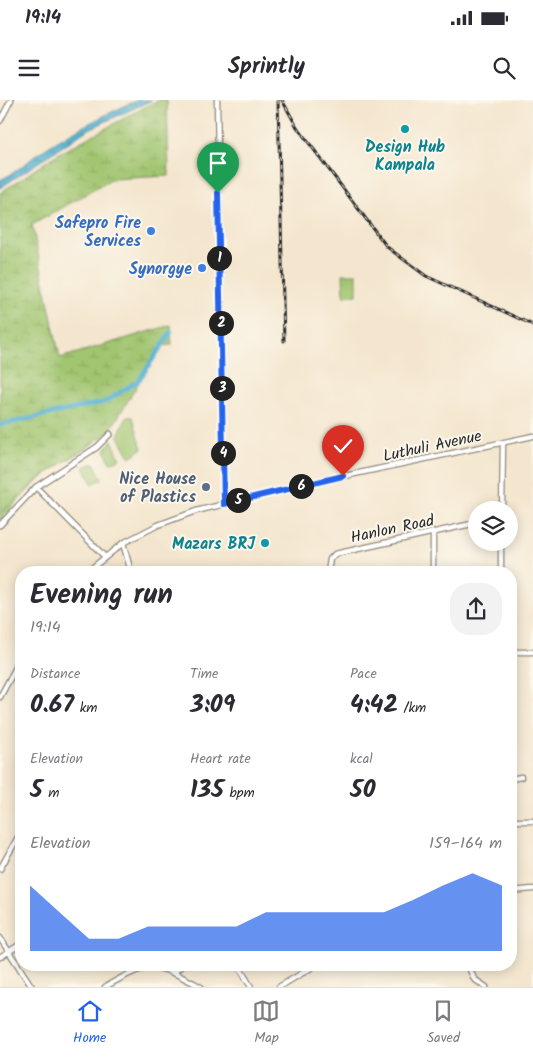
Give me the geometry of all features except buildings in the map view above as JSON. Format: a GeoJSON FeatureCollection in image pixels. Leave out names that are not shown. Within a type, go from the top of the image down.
{"type":"FeatureCollection","features":[{"type":"Feature","properties":{"kind":"street"},"geometry":{"type":"LineString","coordinates":[[0,121],[11,100]]}},
{"type":"Feature","properties":{"kind":"street"},"geometry":{"type":"LineString","coordinates":[[217,100],[224,504]]}},
{"type":"Feature","properties":{"kind":"street"},"geometry":{"type":"LineString","coordinates":[[0,525],[36,487],[96,446],[110,434]]}},
{"type":"Feature","properties":{"kind":"street","name":"Luthuli Avenue"},"geometry":{"type":"LineString","coordinates":[[93,566],[123,543],[158,525],[196,511],[533,436]]}},
{"type":"Feature","properties":{"kind":"street"},"geometry":{"type":"LineString","coordinates":[[502,443],[502,501]]}},
{"type":"Feature","properties":{"kind":"street"},"geometry":{"type":"LineString","coordinates":[[36,487],[104,556]]}},
{"type":"Feature","properties":{"kind":"street","name":"Hanlon Road"},"geometry":{"type":"LineString","coordinates":[[329,566],[330,558],[335,554],[468,525]]}},
{"type":"Feature","properties":{"kind":"street"},"geometry":{"type":"LineString","coordinates":[[433,532],[433,566]]}},
{"type":"Feature","properties":{"kind":"street"},"geometry":{"type":"LineString","coordinates":[[123,543],[129,566]]}},
{"type":"Feature","properties":{"kind":"street"},"geometry":{"type":"LineString","coordinates":[[501,551],[501,566]]}},
{"type":"Feature","properties":{"kind":"street"},"geometry":{"type":"LineString","coordinates":[[517,652],[533,652]]}},
{"type":"Feature","properties":{"kind":"street"},"geometry":{"type":"LineString","coordinates":[[0,697],[15,669]]}},
{"type":"Feature","properties":{"kind":"street"},"geometry":{"type":"LineString","coordinates":[[517,778],[521,777]]}},
{"type":"Feature","properties":{"kind":"street"},"geometry":{"type":"LineString","coordinates":[[517,821],[533,821]]}},
{"type":"Feature","properties":{"kind":"street"},"geometry":{"type":"LineString","coordinates":[[0,869],[15,843]]}},
{"type":"Feature","properties":{"kind":"street"},"geometry":{"type":"LineString","coordinates":[[517,890],[533,889]]}},
{"type":"Feature","properties":{"kind":"street"},"geometry":{"type":"LineString","coordinates":[[0,938],[15,961]]}},
{"type":"Feature","properties":{"kind":"street"},"geometry":{"type":"LineString","coordinates":[[0,957],[15,948]]}},
{"type":"Feature","properties":{"kind":"street"},"geometry":{"type":"LineString","coordinates":[[21,971],[32,987]]}},
{"type":"Feature","properties":{"kind":"street"},"geometry":{"type":"LineString","coordinates":[[105,987],[136,971]]}},
{"type":"Feature","properties":{"kind":"street"},"geometry":{"type":"LineString","coordinates":[[166,971],[201,987]]}},
{"type":"Feature","properties":{"kind":"street"},"geometry":{"type":"LineString","coordinates":[[242,971],[251,987]]}},
{"type":"Feature","properties":{"kind":"street"},"geometry":{"type":"LineString","coordinates":[[471,971],[477,983],[486,987]]}},
{"type":"Feature","properties":{"kind":"street"},"geometry":{"type":"LineString","coordinates":[[279,987],[305,972]]}},
{"type":"Feature","properties":{"kind":"green space"},"geometry":{"type":"Polygon","coordinates":[[[158,100],[167,100],[169,176],[113,179],[32,225],[60,358],[171,325],[172,345],[161,346],[109,432],[37,480],[0,514],[0,193],[56,155],[158,100]]]}},
{"type":"Feature","properties":{"kind":"green space"},"geometry":{"type":"Polygon","coordinates":[[[343,274],[357,274],[357,295],[344,296],[343,274]]]}},
{"type":"Feature","properties":{"kind":"green space"},"geometry":{"type":"Polygon","coordinates":[[[127,417],[133,417],[142,449],[130,457],[118,435],[127,417]]]}},
{"type":"Feature","properties":{"kind":"green space"},"geometry":{"type":"Polygon","coordinates":[[[109,426],[87,448],[38,481],[0,521],[0,509],[28,480],[109,426]]]}},
{"type":"Feature","properties":{"kind":"green space"},"geometry":{"type":"Polygon","coordinates":[[[112,440],[120,459],[110,463],[105,450],[112,440]]]}},
{"type":"Feature","properties":{"kind":"green space"},"geometry":{"type":"Polygon","coordinates":[[[94,463],[102,479],[92,484],[84,467],[94,463]]]}},
{"type":"Feature","properties":{"kind":"water"},"geometry":{"type":"Polygon","coordinates":[[[138,100],[152,100],[87,130],[0,188],[0,180],[47,148],[85,125],[138,100]]]}},
{"type":"Feature","properties":{"kind":"waterway"},"geometry":{"type":"LineString","coordinates":[[0,425],[105,402],[139,380],[171,332]]}},
{"type":"Feature","properties":{"kind":"railway"},"geometry":{"type":"LineString","coordinates":[[278,100],[284,341]]}},
{"type":"Feature","properties":{"kind":"railway"},"geometry":{"type":"LineString","coordinates":[[282,100],[297,127],[387,247],[426,276],[533,325]]}},
{"type":"Feature","properties":{"kind":"place","name":"Design Hub Kampala"},"geometry":{"type":"Point","coordinates":[405,129]}},
{"type":"Feature","properties":{"kind":"place","name":"Safepro Fire Services"},"geometry":{"type":"Point","coordinates":[151,231]}},
{"type":"Feature","properties":{"kind":"place","name":"Synorgye"},"geometry":{"type":"Point","coordinates":[202,268]}},
{"type":"Feature","properties":{"kind":"place","name":"Nice House of Plastics"},"geometry":{"type":"Point","coordinates":[206,487]}},
{"type":"Feature","properties":{"kind":"place","name":"Mazars BRJ"},"geometry":{"type":"Point","coordinates":[265,543]}},
{"type":"Feature","properties":{"kind":"route"},"geometry":{"type":"LineString","coordinates":[[218,193],[224,504],[343,476]]}}]}
